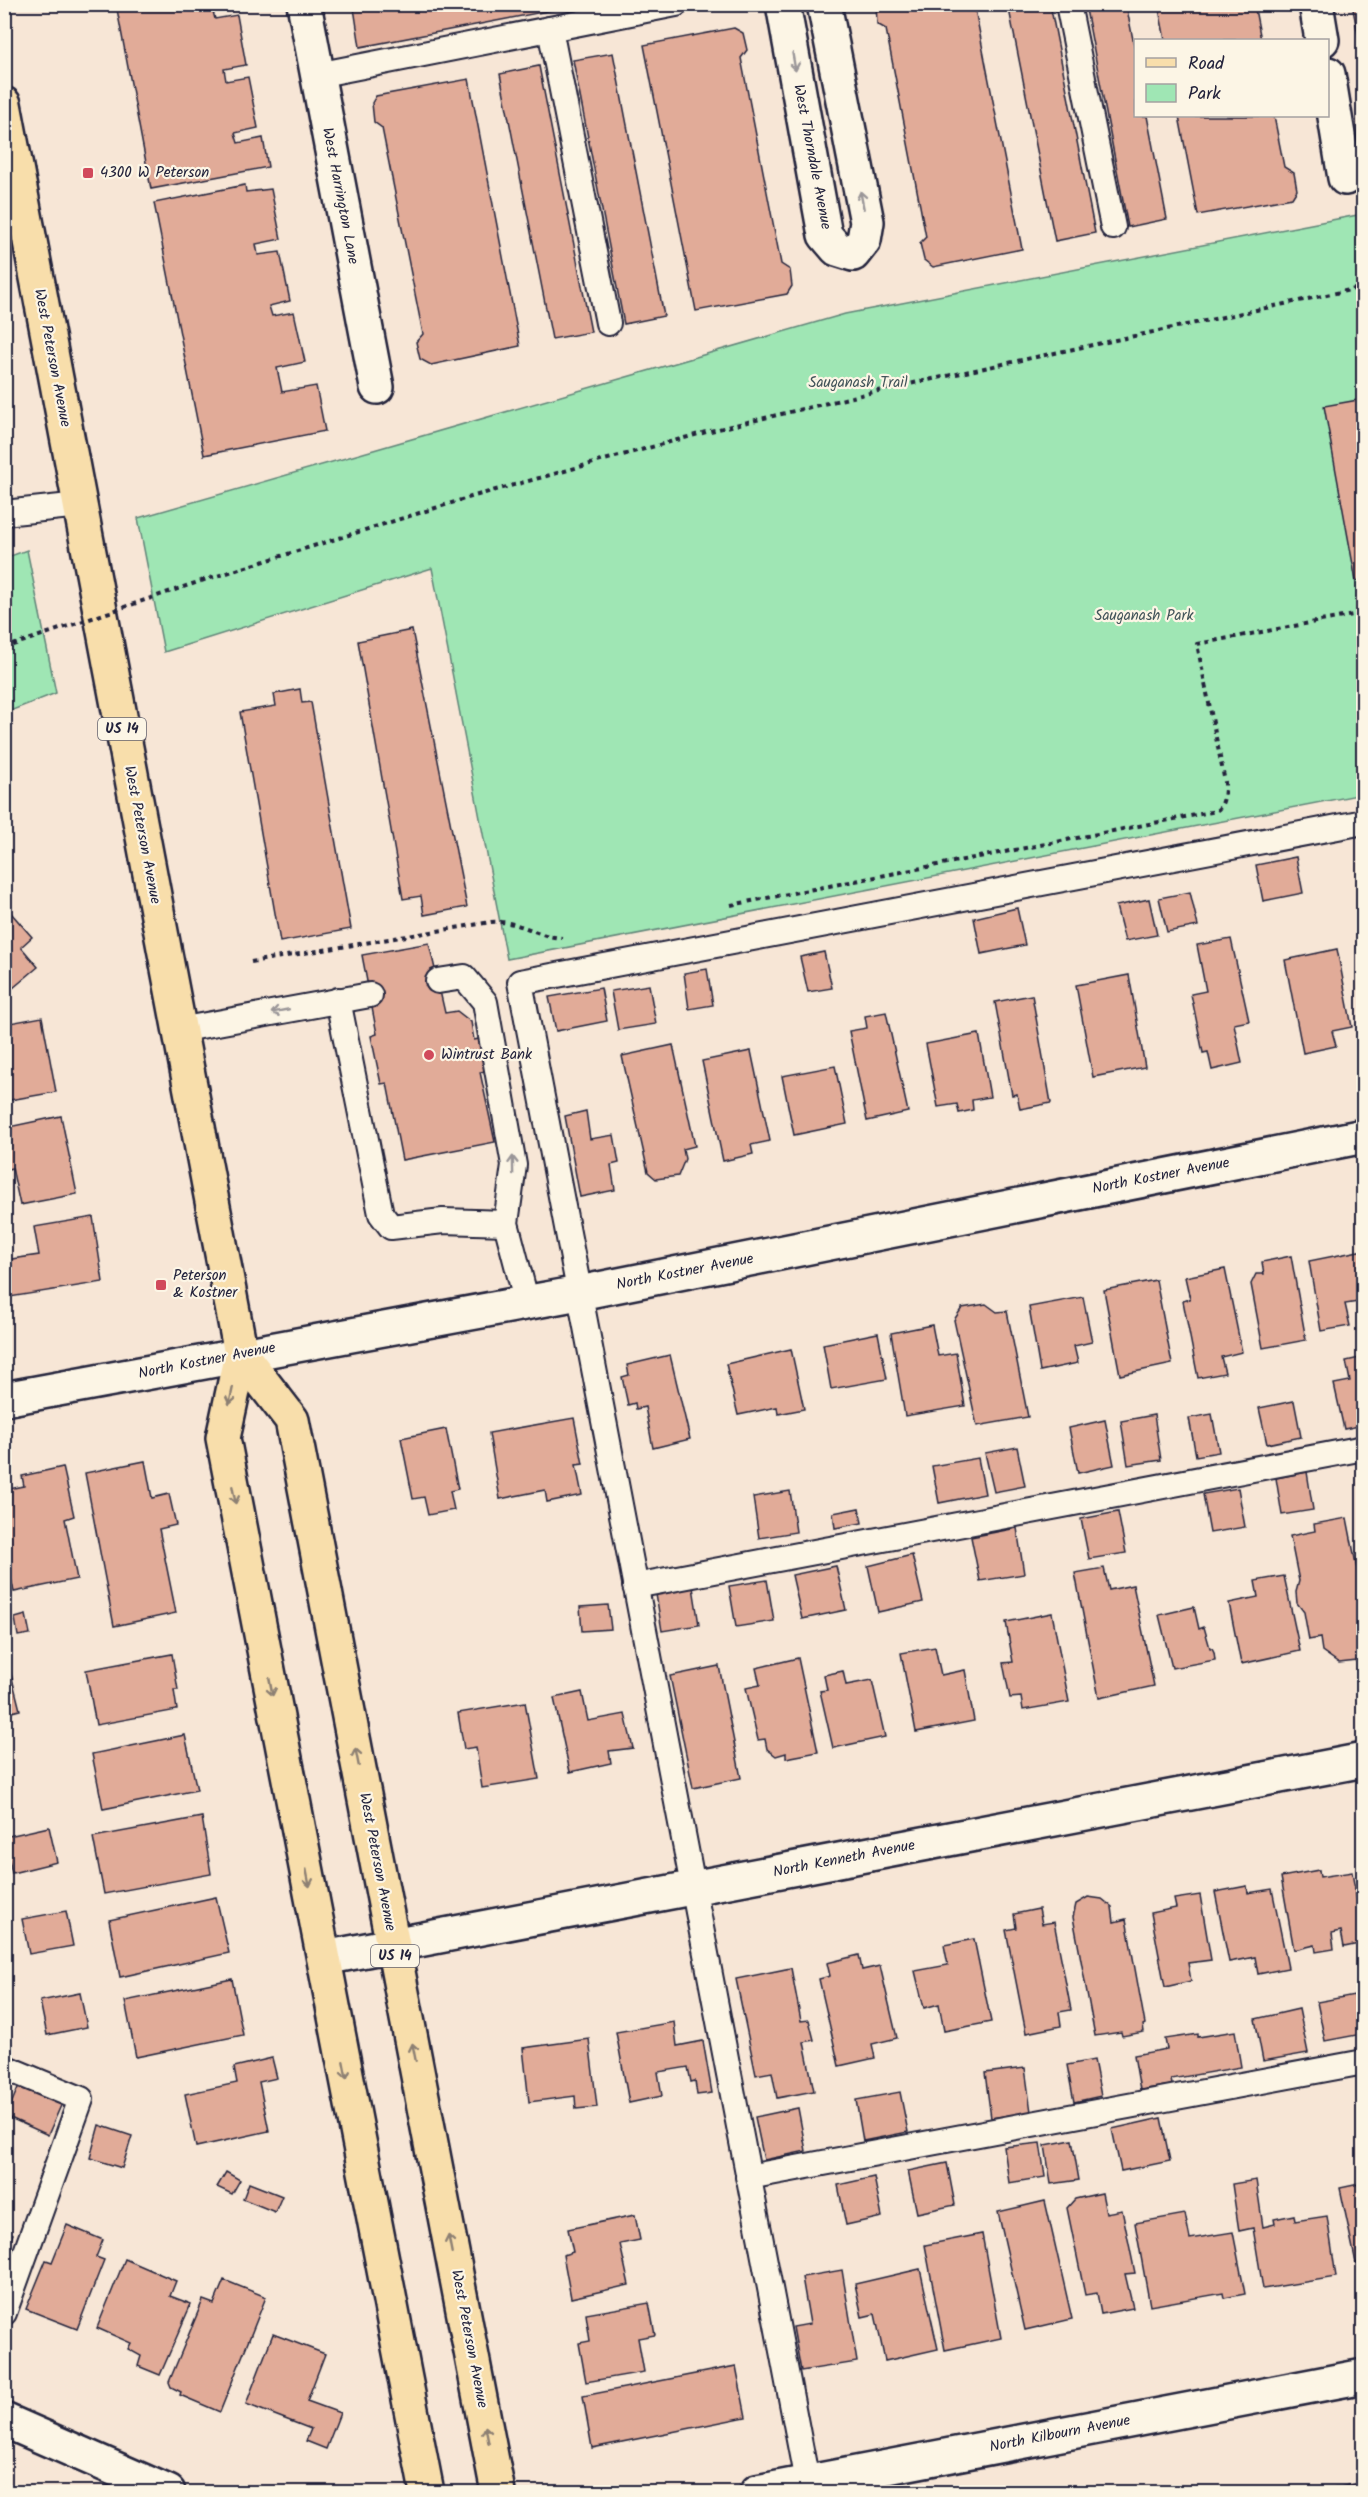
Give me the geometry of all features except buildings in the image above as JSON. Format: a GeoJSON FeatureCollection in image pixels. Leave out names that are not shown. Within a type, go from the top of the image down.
{"type":"FeatureCollection","features":[{"type":"Feature","properties":{"kind":"main road","name":"West Peterson Avenue"},"geometry":{"type":"LineString","coordinates":[[4,104],[14,207],[80,504],[240,1354],[223,1438],[427,2493]]}},
{"type":"Feature","properties":{"kind":"main road","name":"West Peterson Avenue"},"geometry":{"type":"LineString","coordinates":[[240,1354],[292,1420],[498,2493]]}},
{"type":"Feature","properties":{"kind":"street","name":"West Harrington Lane"},"geometry":{"type":"LineString","coordinates":[[304,4],[377,387]]}},
{"type":"Feature","properties":{"kind":"street","name":"West Thorndale Avenue"},"geometry":{"type":"LineString","coordinates":[[783,4],[825,236],[837,249],[853,254],[864,240],[867,222],[824,4]]}},
{"type":"Feature","properties":{"kind":"street"},"geometry":{"type":"LineString","coordinates":[[1316,4],[1322,39]]}},
{"type":"Feature","properties":{"kind":"street"},"geometry":{"type":"LineString","coordinates":[[1329,78],[1354,176]]}},
{"type":"Feature","properties":{"kind":"street","name":"North Kostner Avenue"},"geometry":{"type":"LineString","coordinates":[[4,1399],[579,1293],[1364,1136]]}},
{"type":"Feature","properties":{"kind":"street","name":"North Kenneth Avenue"},"geometry":{"type":"LineString","coordinates":[[324,1958],[1364,1760]]}},
{"type":"Feature","properties":{"kind":"street","name":"North Kilbourn Avenue"},"geometry":{"type":"LineString","coordinates":[[757,2493],[808,2488],[1364,2376]]}},
{"type":"Feature","properties":{"kind":"street"},"geometry":{"type":"LineString","coordinates":[[4,2420],[168,2493]]}},
{"type":"Feature","properties":{"kind":"lane"},"geometry":{"type":"LineString","coordinates":[[317,75],[676,4]]}},
{"type":"Feature","properties":{"kind":"lane"},"geometry":{"type":"LineString","coordinates":[[1068,4],[1113,227]]}},
{"type":"Feature","properties":{"kind":"lane"},"geometry":{"type":"LineString","coordinates":[[550,29],[608,323]]}},
{"type":"Feature","properties":{"kind":"lane"},"geometry":{"type":"LineString","coordinates":[[4,513],[80,504]]}},
{"type":"Feature","properties":{"kind":"lane"},"geometry":{"type":"LineString","coordinates":[[808,2488],[520,982],[1364,822]]}},
{"type":"Feature","properties":{"kind":"lane"},"geometry":{"type":"LineString","coordinates":[[438,981],[464,977],[485,1002],[514,1165],[506,1223],[526,1303]]}},
{"type":"Feature","properties":{"kind":"lane"},"geometry":{"type":"LineString","coordinates":[[179,1030],[370,994]]}},
{"type":"Feature","properties":{"kind":"lane"},"geometry":{"type":"LineString","coordinates":[[338,1000],[381,1214],[391,1227],[443,1221],[506,1223]]}},
{"type":"Feature","properties":{"kind":"lane"},"geometry":{"type":"LineString","coordinates":[[635,1586],[1364,1448]]}},
{"type":"Feature","properties":{"kind":"lane"},"geometry":{"type":"LineString","coordinates":[[748,2177],[1364,2062]]}},
{"type":"Feature","properties":{"kind":"lane"},"geometry":{"type":"LineString","coordinates":[[4,2067],[81,2099],[4,2313]]}},
{"type":"Feature","properties":{"kind":"path"},"geometry":{"type":"LineString","coordinates":[[4,648],[201,581],[474,496],[706,432],[897,386],[1364,287]]}},
{"type":"Feature","properties":{"kind":"path"},"geometry":{"type":"LineString","coordinates":[[1356,288],[1364,300]]}},
{"type":"Feature","properties":{"kind":"path"},"geometry":{"type":"LineString","coordinates":[[727,906],[1216,811],[1221,808],[1225,782],[1197,644],[1364,613]]}},
{"type":"Feature","properties":{"kind":"path"},"geometry":{"type":"LineString","coordinates":[[251,962],[491,922],[512,922],[545,935],[566,938]]}},
{"type":"Feature","properties":{"kind":"green space","name":"Sauganash Park"},"geometry":{"type":"Polygon","coordinates":[[[1363,214],[1363,794],[507,959],[432,568],[164,652],[138,518],[845,314],[1363,214]]]}},
{"type":"Feature","properties":{"kind":"green space"},"geometry":{"type":"Polygon","coordinates":[[[27,550],[56,693],[5,713],[5,558],[27,550]]]}},
{"type":"Feature","properties":{"kind":"place","name":"4300 W Peterson"},"geometry":{"type":"Point","coordinates":[88,173]}},
{"type":"Feature","properties":{"kind":"place","name":"Wintrust Bank"},"geometry":{"type":"Point","coordinates":[429,1055]}},
{"type":"Feature","properties":{"kind":"place","name":"Peterson & Kostner"},"geometry":{"type":"Point","coordinates":[161,1285]}},
{"type":"Feature","properties":{"kind":"park label","name":"Sauganash Trail"},"geometry":{"type":"Point","coordinates":[858,383]}}]}
